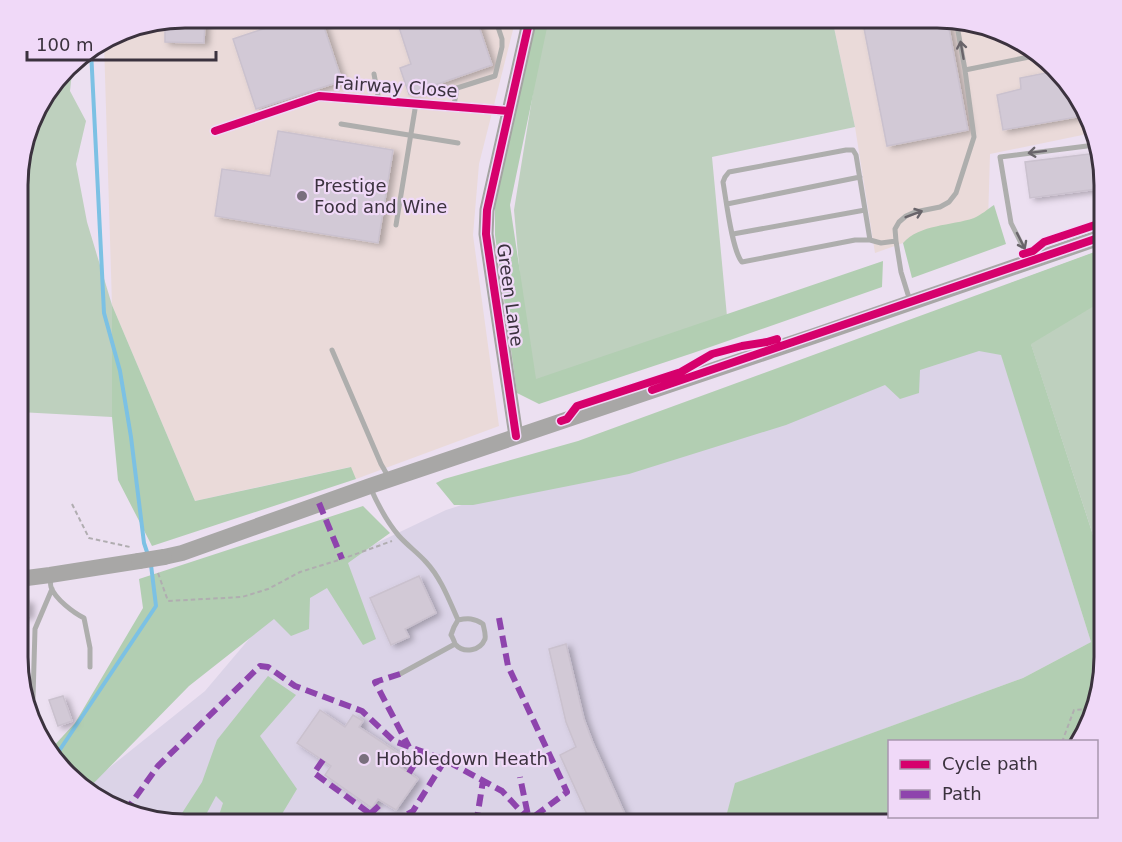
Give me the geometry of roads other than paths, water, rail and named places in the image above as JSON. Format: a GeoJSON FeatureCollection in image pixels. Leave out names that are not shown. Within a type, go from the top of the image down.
{"type":"FeatureCollection","features":[{"type":"Feature","properties":{"kind":"main road"},"geometry":{"type":"LineString","coordinates":[[29,580],[51,582],[137,553],[160,562],[390,479],[1093,240]]}},
{"type":"Feature","properties":{"kind":"street","name":"Green Lane"},"geometry":{"type":"LineString","coordinates":[[516,436],[486,234],[487,210],[528,29]]}},
{"type":"Feature","properties":{"kind":"street","name":"Fairway Close"},"geometry":{"type":"LineString","coordinates":[[215,131],[319,96],[509,111]]}},
{"type":"Feature","properties":{"kind":"lane"},"geometry":{"type":"LineString","coordinates":[[454,105],[457,88],[495,76],[502,47],[499,29]]}},
{"type":"Feature","properties":{"kind":"lane"},"geometry":{"type":"LineString","coordinates":[[910,302],[901,272],[895,229],[906,216],[940,207],[949,202],[956,193],[974,137],[958,31]]}},
{"type":"Feature","properties":{"kind":"lane"},"geometry":{"type":"LineString","coordinates":[[965,70],[1027,57]]}},
{"type":"Feature","properties":{"kind":"lane"},"geometry":{"type":"LineString","coordinates":[[374,74],[379,101]]}},
{"type":"Feature","properties":{"kind":"lane"},"geometry":{"type":"LineString","coordinates":[[396,225],[416,103]]}},
{"type":"Feature","properties":{"kind":"lane"},"geometry":{"type":"LineString","coordinates":[[341,124],[458,143]]}},
{"type":"Feature","properties":{"kind":"lane"},"geometry":{"type":"LineString","coordinates":[[1029,261],[1011,223],[1000,157],[1088,146]]}},
{"type":"Feature","properties":{"kind":"lane"},"geometry":{"type":"LineString","coordinates":[[870,240],[856,155],[853,150],[729,172],[725,177],[723,182],[733,234],[739,259],[742,262],[855,240],[881,243],[896,241]]}},
{"type":"Feature","properties":{"kind":"lane"},"geometry":{"type":"LineString","coordinates":[[727,204],[860,177]]}},
{"type":"Feature","properties":{"kind":"lane"},"geometry":{"type":"LineString","coordinates":[[733,234],[866,210]]}},
{"type":"Feature","properties":{"kind":"lane"},"geometry":{"type":"LineString","coordinates":[[332,350],[381,464],[390,479]]}},
{"type":"Feature","properties":{"kind":"lane"},"geometry":{"type":"LineString","coordinates":[[370,486],[386,519],[399,536],[427,562],[439,580],[458,620]]}},
{"type":"Feature","properties":{"kind":"lane"},"geometry":{"type":"LineString","coordinates":[[51,582],[73,612],[84,618],[90,648],[90,667]]}},
{"type":"Feature","properties":{"kind":"lane"},"geometry":{"type":"LineString","coordinates":[[33,693],[35,629],[51,582]]}},
{"type":"Feature","properties":{"kind":"lane"},"geometry":{"type":"LineString","coordinates":[[469,618],[483,624],[485,633],[480,646],[472,651],[463,650],[455,644],[451,635],[458,620],[469,618]]}},
{"type":"Feature","properties":{"kind":"lane"},"geometry":{"type":"LineString","coordinates":[[400,674],[455,644]]}},
{"type":"Feature","properties":{"kind":"waterway"},"geometry":{"type":"LineString","coordinates":[[91,60],[104,313],[120,371],[144,543],[148,555]]}},
{"type":"Feature","properties":{"kind":"waterway"},"geometry":{"type":"LineString","coordinates":[[60,750],[156,606],[151,565]]}},
{"type":"Feature","properties":{"kind":"place","name":"Prestige Food and Wine"},"geometry":{"type":"Point","coordinates":[302,196]}},
{"type":"Feature","properties":{"kind":"place","name":"Hobbledown Heath"},"geometry":{"type":"Point","coordinates":[364,759]}}]}
